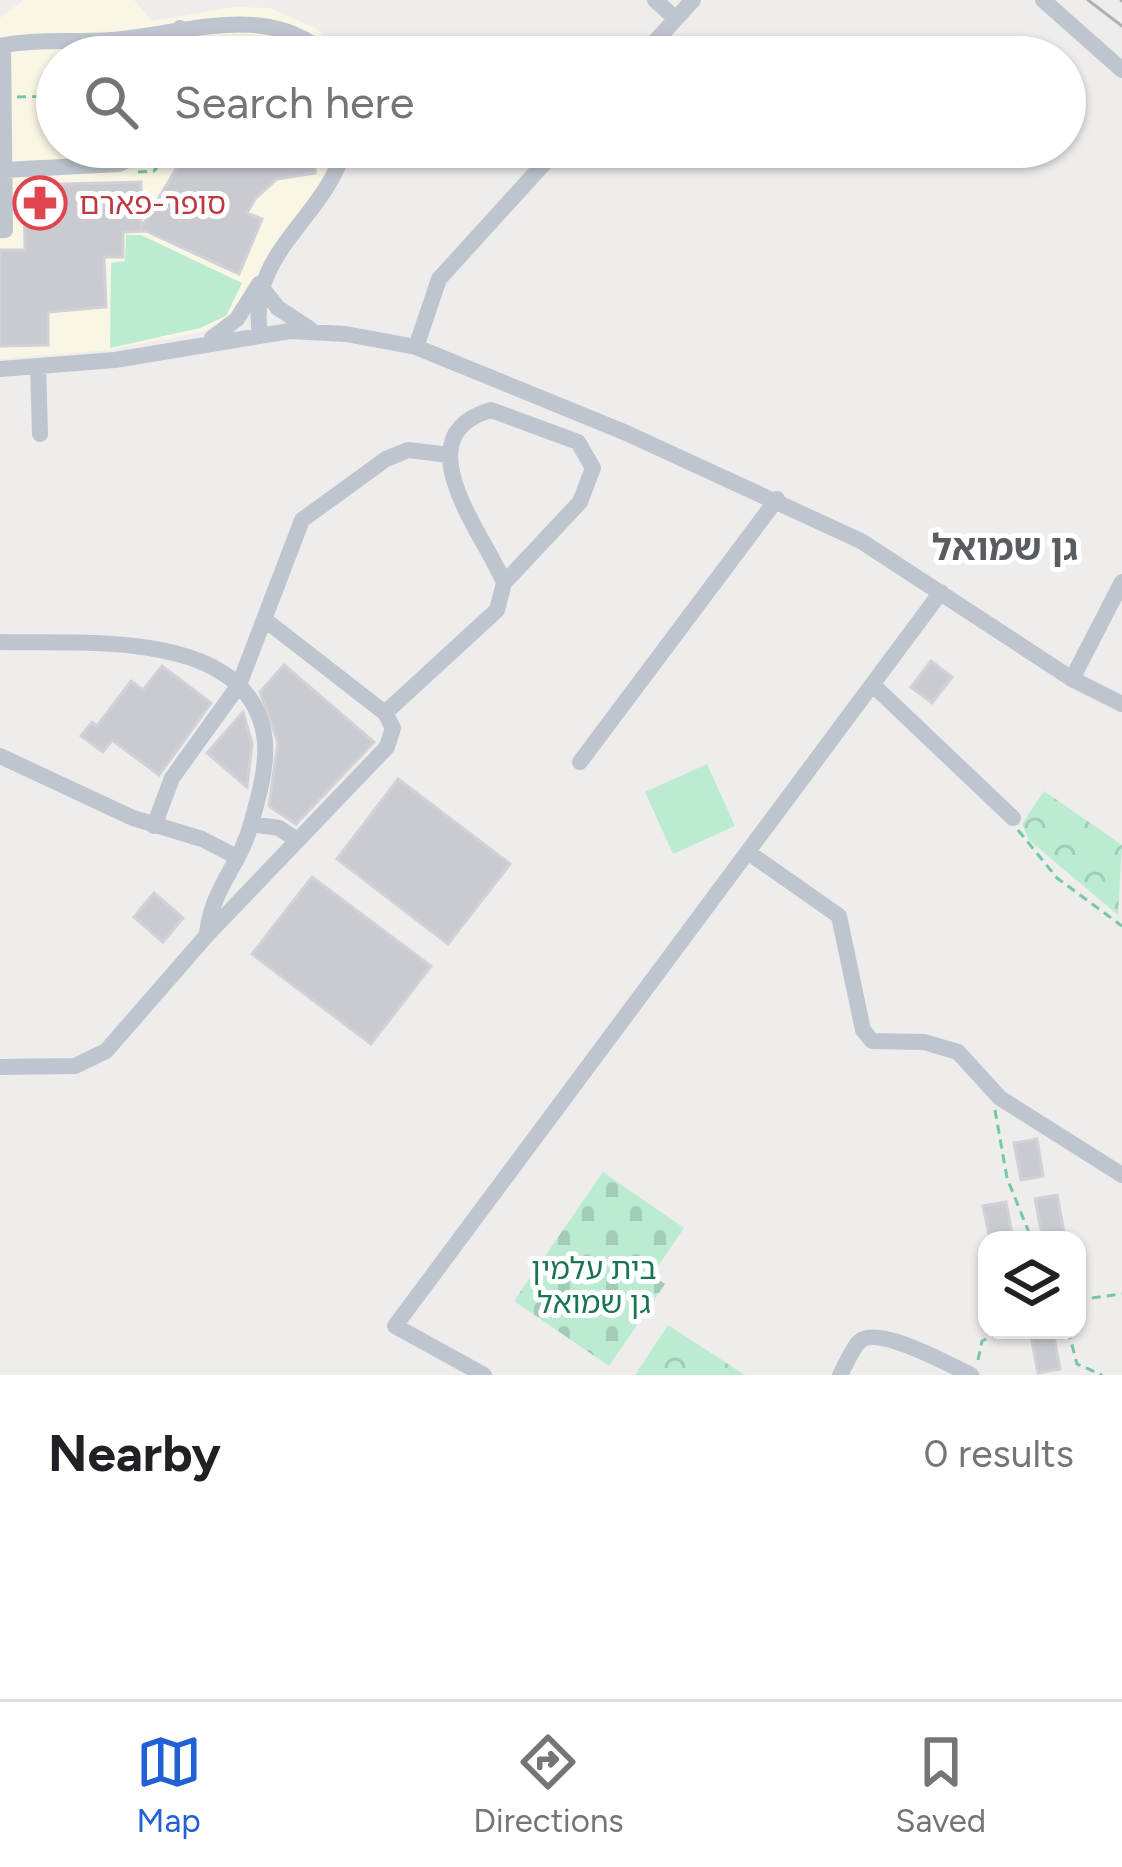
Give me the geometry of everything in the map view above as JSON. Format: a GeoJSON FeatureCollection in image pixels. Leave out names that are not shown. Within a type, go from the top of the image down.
{"type":"FeatureCollection","features":[{"type":"Feature","properties":{"kind":"street"},"geometry":{"type":"LineString","coordinates":[[655,0],[676,19]]}},
{"type":"Feature","properties":{"kind":"street"},"geometry":{"type":"LineString","coordinates":[[660,36],[693,0]]}},
{"type":"Feature","properties":{"kind":"street"},"geometry":{"type":"LineString","coordinates":[[1043,0],[1084,36]]}},
{"type":"Feature","properties":{"kind":"street"},"geometry":{"type":"LineString","coordinates":[[135,36],[238,18],[277,22],[304,36]]}},
{"type":"Feature","properties":{"kind":"street"},"geometry":{"type":"LineString","coordinates":[[180,28],[181,36]]}},
{"type":"Feature","properties":{"kind":"street"},"geometry":{"type":"LineString","coordinates":[[1086,38],[1122,70]]}},
{"type":"Feature","properties":{"kind":"street"},"geometry":{"type":"LineString","coordinates":[[0,230],[5,230],[2,46],[36,44]]}},
{"type":"Feature","properties":{"kind":"street"},"geometry":{"type":"LineString","coordinates":[[5,170],[43,168]]}},
{"type":"Feature","properties":{"kind":"street"},"geometry":{"type":"LineString","coordinates":[[201,344],[237,319],[335,168]]}},
{"type":"Feature","properties":{"kind":"street"},"geometry":{"type":"LineString","coordinates":[[416,347],[439,279],[540,168]]}},
{"type":"Feature","properties":{"kind":"street"},"geometry":{"type":"LineString","coordinates":[[260,284],[278,308],[314,331]]}},
{"type":"Feature","properties":{"kind":"street"},"geometry":{"type":"LineString","coordinates":[[260,284],[260,334]]}},
{"type":"Feature","properties":{"kind":"street"},"geometry":{"type":"LineString","coordinates":[[0,369],[116,360],[260,334],[314,331],[416,347],[777,500],[883,554],[1072,679],[1122,704]]}},
{"type":"Feature","properties":{"kind":"street"},"geometry":{"type":"LineString","coordinates":[[38,366],[40,434]]}},
{"type":"Feature","properties":{"kind":"street"},"geometry":{"type":"LineString","coordinates":[[386,713],[496,610],[504,583],[580,502],[593,468],[587,448],[491,410],[460,430],[449,455],[458,496],[504,583]]}},
{"type":"Feature","properties":{"kind":"street"},"geometry":{"type":"LineString","coordinates":[[154,826],[172,778],[239,685],[302,520],[408,450],[449,455]]}},
{"type":"Feature","properties":{"kind":"street"},"geometry":{"type":"LineString","coordinates":[[580,762],[777,500]]}},
{"type":"Feature","properties":{"kind":"street"},"geometry":{"type":"LineString","coordinates":[[1072,679],[1122,582]]}},
{"type":"Feature","properties":{"kind":"street"},"geometry":{"type":"LineString","coordinates":[[484,1375],[395,1326],[940,592]]}},
{"type":"Feature","properties":{"kind":"street"},"geometry":{"type":"LineString","coordinates":[[0,1067],[75,1066],[106,1051],[207,934],[387,747],[393,728],[386,713],[264,620]]}},
{"type":"Feature","properties":{"kind":"street"},"geometry":{"type":"LineString","coordinates":[[0,642],[113,645],[168,652],[206,661],[239,685],[258,715],[265,741],[251,824],[214,892],[207,934]]}},
{"type":"Feature","properties":{"kind":"street"},"geometry":{"type":"LineString","coordinates":[[873,685],[1013,818]]}},
{"type":"Feature","properties":{"kind":"street"},"geometry":{"type":"LineString","coordinates":[[0,756],[154,826],[202,838],[236,857]]}},
{"type":"Feature","properties":{"kind":"street"},"geometry":{"type":"LineString","coordinates":[[251,824],[279,828],[297,840]]}},
{"type":"Feature","properties":{"kind":"street"},"geometry":{"type":"LineString","coordinates":[[749,853],[839,916],[863,1030],[872,1041],[924,1042],[958,1052],[992,1091],[1122,1175]]}},
{"type":"Feature","properties":{"kind":"street"},"geometry":{"type":"LineString","coordinates":[[840,1375],[859,1342],[868,1336],[885,1336],[974,1375]]}},
{"type":"Feature","properties":{"kind":"path"},"geometry":{"type":"LineString","coordinates":[[4,97],[36,97]]}},
{"type":"Feature","properties":{"kind":"path"},"geometry":{"type":"LineString","coordinates":[[1013,818],[1040,862],[1122,926]]}},
{"type":"Feature","properties":{"kind":"path"},"geometry":{"type":"LineString","coordinates":[[992,1091],[1007,1178],[1028,1231]]}},
{"type":"Feature","properties":{"kind":"path"},"geometry":{"type":"LineString","coordinates":[[1086,1299],[1122,1294]]}},
{"type":"Feature","properties":{"kind":"path"},"geometry":{"type":"LineString","coordinates":[[974,1375],[984,1339]]}},
{"type":"Feature","properties":{"kind":"path"},"geometry":{"type":"LineString","coordinates":[[1070,1339],[1076,1364],[1102,1375]]}},
{"type":"Feature","properties":{"kind":"shaded area"},"geometry":{"type":"Polygon","coordinates":[[[24,0],[134,0],[152,21],[234,7],[269,8],[325,36],[36,36],[36,168],[340,168],[227,318],[202,332],[108,350],[0,359],[0,18],[24,0]]]}},
{"type":"Feature","properties":{"kind":"green space"},"geometry":{"type":"Polygon","coordinates":[[[126,235],[141,235],[242,283],[226,316],[200,328],[110,348],[111,263],[125,261],[126,235]]]}},
{"type":"Feature","properties":{"kind":"green space"},"geometry":{"type":"Polygon","coordinates":[[[707,764],[735,826],[673,854],[645,792],[707,764]]]}},
{"type":"Feature","properties":{"kind":"green space"},"geometry":{"type":"Polygon","coordinates":[[[1044,791],[1122,845],[1118,915],[1029,840],[1022,824],[1044,791]]]}},
{"type":"Feature","properties":{"kind":"green space","name":"בית עלמין גן שמואל"},"geometry":{"type":"Polygon","coordinates":[[[603,1172],[684,1228],[652,1275],[665,1284],[609,1366],[514,1301],[603,1172]]]}},
{"type":"Feature","properties":{"kind":"green space"},"geometry":{"type":"Polygon","coordinates":[[[668,1325],[745,1375],[635,1375],[668,1325]]]}},
{"type":"Feature","properties":{"kind":"building"},"geometry":{"type":"Polygon","coordinates":[[[177,168],[315,168],[315,173],[277,179],[255,199],[247,213],[262,219],[239,274],[146,231],[123,232],[123,257],[104,257],[106,307],[48,312],[48,345],[0,346],[0,250],[25,250],[24,185],[141,182],[141,228],[177,168]]]}},
{"type":"Feature","properties":{"kind":"building"},"geometry":{"type":"Polygon","coordinates":[[[931,661],[952,677],[932,703],[911,687],[931,661]]]}},
{"type":"Feature","properties":{"kind":"building"},"geometry":{"type":"Polygon","coordinates":[[[284,665],[374,742],[296,824],[269,806],[278,742],[260,692],[284,665]]]}},
{"type":"Feature","properties":{"kind":"building"},"geometry":{"type":"Polygon","coordinates":[[[162,666],[211,703],[159,775],[112,740],[103,752],[81,736],[92,722],[97,726],[131,681],[143,690],[162,666]]]}},
{"type":"Feature","properties":{"kind":"building"},"geometry":{"type":"Polygon","coordinates":[[[243,712],[252,744],[247,787],[207,753],[243,712]]]}},
{"type":"Feature","properties":{"kind":"building"},"geometry":{"type":"Polygon","coordinates":[[[398,779],[510,864],[448,944],[337,859],[398,779]]]}},
{"type":"Feature","properties":{"kind":"building"},"geometry":{"type":"Polygon","coordinates":[[[312,877],[431,966],[371,1044],[252,954],[312,877]]]}},
{"type":"Feature","properties":{"kind":"building"},"geometry":{"type":"Polygon","coordinates":[[[154,893],[183,918],[163,942],[134,917],[154,893]]]}},
{"type":"Feature","properties":{"kind":"building"},"geometry":{"type":"Polygon","coordinates":[[[1037,1139],[1043,1176],[1021,1180],[1014,1143],[1037,1139]]]}},
{"type":"Feature","properties":{"kind":"building"},"geometry":{"type":"Polygon","coordinates":[[[1057,1195],[1064,1231],[1041,1231],[1035,1199],[1057,1195]]]}},
{"type":"Feature","properties":{"kind":"building"},"geometry":{"type":"Polygon","coordinates":[[[1006,1202],[1011,1231],[988,1231],[983,1206],[1006,1202]]]}},
{"type":"Feature","properties":{"kind":"building"},"geometry":{"type":"Polygon","coordinates":[[[1032,1339],[1054,1339],[1060,1369],[1038,1373],[1032,1339]]]}},
{"type":"Feature","properties":{"kind":"railway"},"geometry":{"type":"LineString","coordinates":[[1088,0],[1122,26]]}},
{"type":"Feature","properties":{"kind":"place","name":"סופר-פארם"},"geometry":{"type":"Point","coordinates":[40,203]}},
{"type":"Feature","properties":{"kind":"district","name":"גן שמואל"},"geometry":{"type":"Point","coordinates":[1005,547]}}]}
